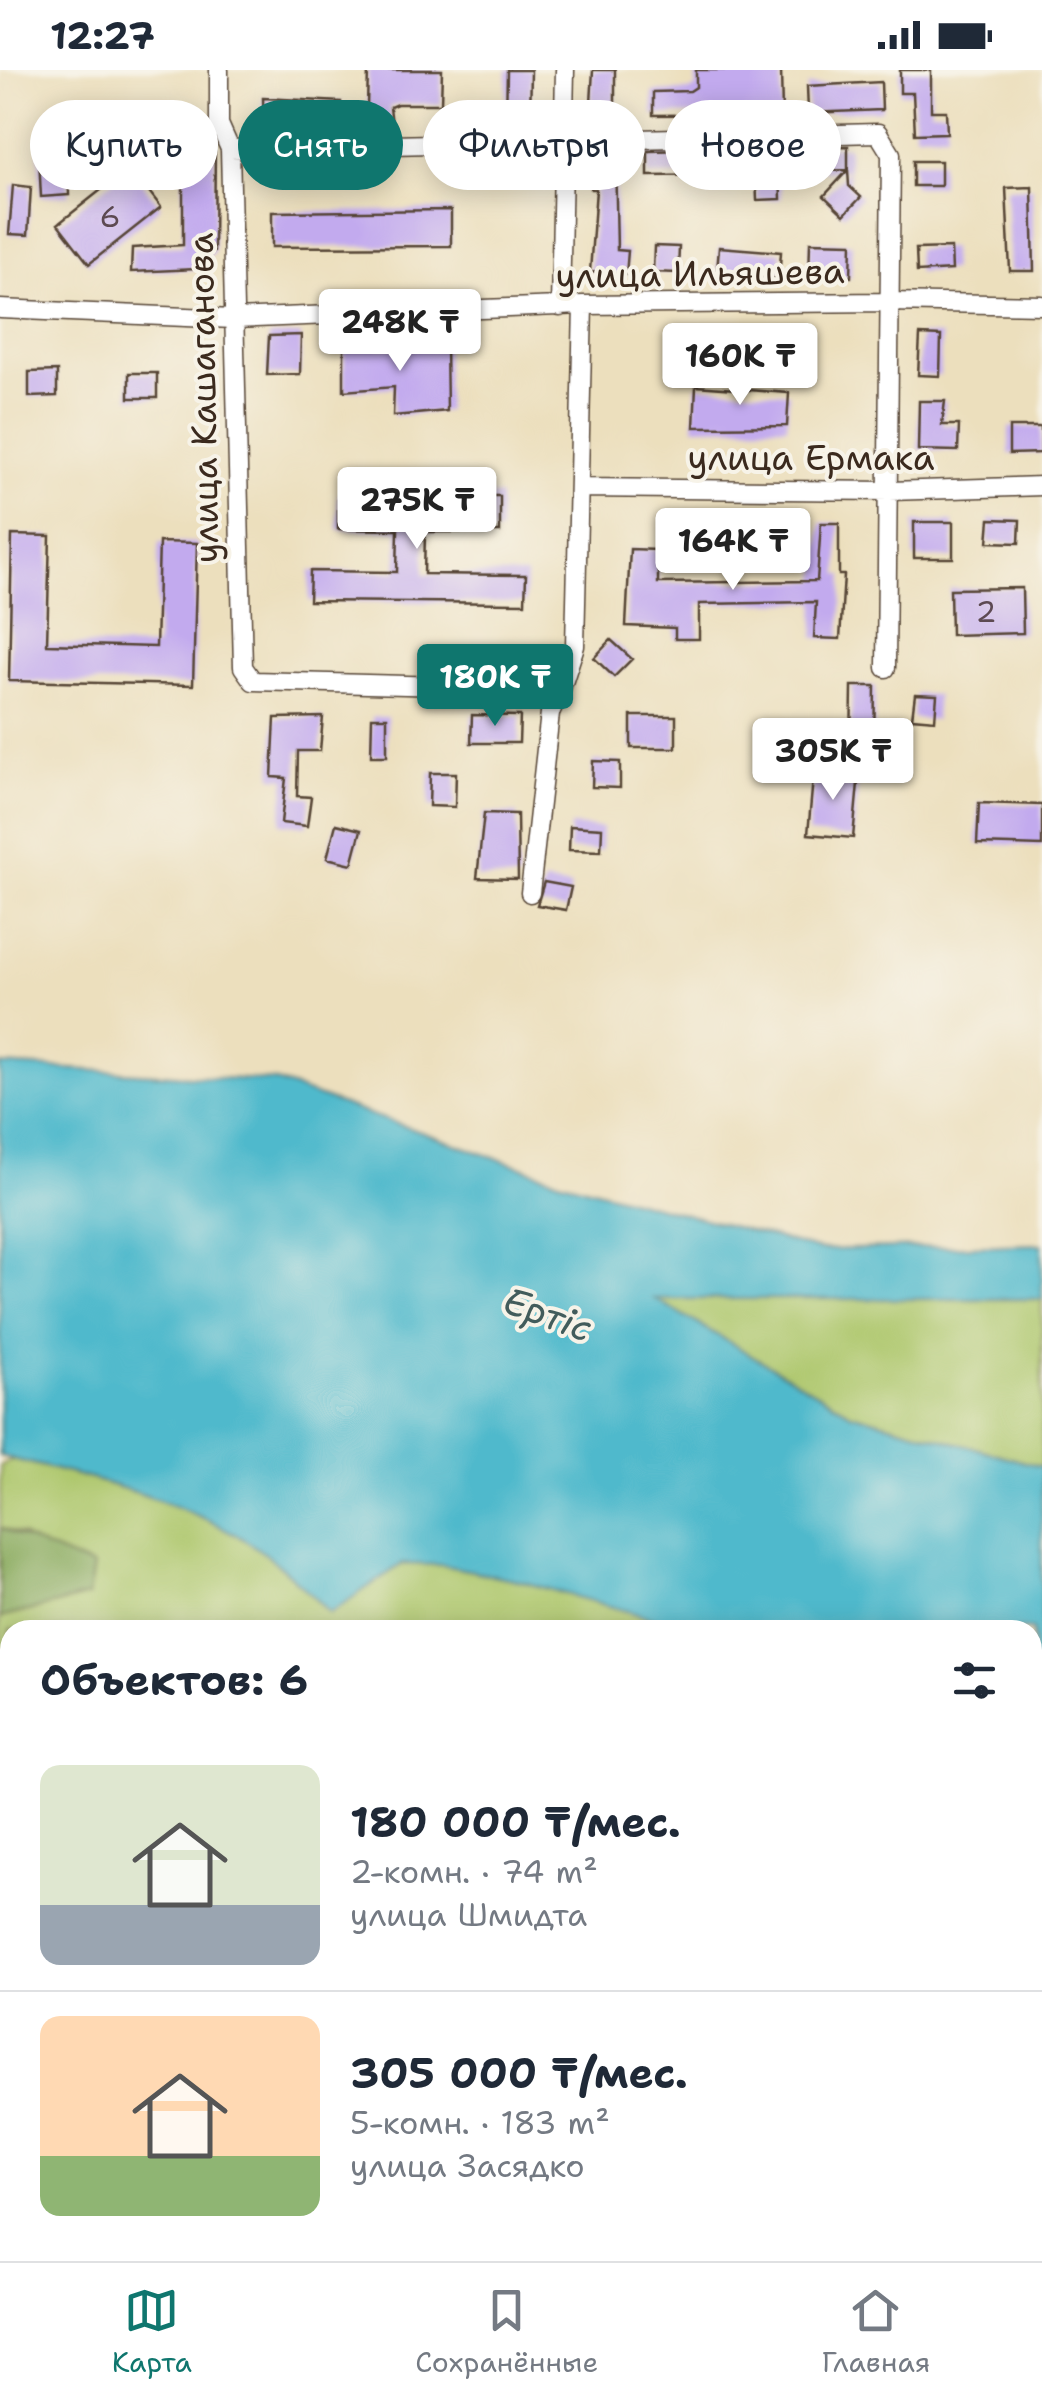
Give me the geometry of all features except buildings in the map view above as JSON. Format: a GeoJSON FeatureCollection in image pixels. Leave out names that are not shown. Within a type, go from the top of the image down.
{"type":"FeatureCollection","features":[{"type":"Feature","properties":{"kind":"street","name":"улица Кашаганова"},"geometry":{"type":"LineString","coordinates":[[219,70],[218,124],[230,148],[243,667],[253,681],[262,684],[561,688]]}},
{"type":"Feature","properties":{"kind":"street"},"geometry":{"type":"LineString","coordinates":[[565,70],[565,100]]}},
{"type":"Feature","properties":{"kind":"street"},"geometry":{"type":"LineString","coordinates":[[645,137],[878,133],[891,154],[886,668]]}},
{"type":"Feature","properties":{"kind":"street"},"geometry":{"type":"LineString","coordinates":[[230,148],[423,142]]}},
{"type":"Feature","properties":{"kind":"street"},"geometry":{"type":"LineString","coordinates":[[560,307],[563,190]]}},
{"type":"Feature","properties":{"kind":"street","name":"улица Ильяшева"},"geometry":{"type":"LineString","coordinates":[[0,309],[233,319],[583,306],[888,302],[1042,306]]}},
{"type":"Feature","properties":{"kind":"street"},"geometry":{"type":"LineString","coordinates":[[530,894],[550,713],[574,646],[583,306]]}},
{"type":"Feature","properties":{"kind":"street","name":"улица Ермака"},"geometry":{"type":"LineString","coordinates":[[580,488],[890,492],[1042,486]]}},
{"type":"Feature","properties":{"kind":"green space"},"geometry":{"type":"Polygon","coordinates":[[[653,1298],[1042,1299],[1042,1467],[851,1413],[653,1298]]]}},
{"type":"Feature","properties":{"kind":"green space"},"geometry":{"type":"Polygon","coordinates":[[[13,1459],[75,1474],[206,1519],[261,1550],[330,1613],[392,1569],[424,1563],[499,1575],[660,1620],[0,1620],[88,1596],[23,1535],[0,1528],[0,1466],[13,1459]]]}},
{"type":"Feature","properties":{"kind":"green space"},"geometry":{"type":"Polygon","coordinates":[[[0,1528],[93,1567],[88,1596],[0,1618],[0,1528]]]}},
{"type":"Feature","properties":{"kind":"water","name":"Ертіс"},"geometry":{"type":"Polygon","coordinates":[[[0,1065],[274,1081],[559,1180],[820,1250],[1042,1244],[1042,1299],[655,1299],[851,1413],[1042,1467],[1042,1620],[659,1620],[513,1579],[442,1565],[402,1564],[330,1613],[261,1551],[204,1518],[136,1492],[0,1456],[0,1065]]]}}]}
